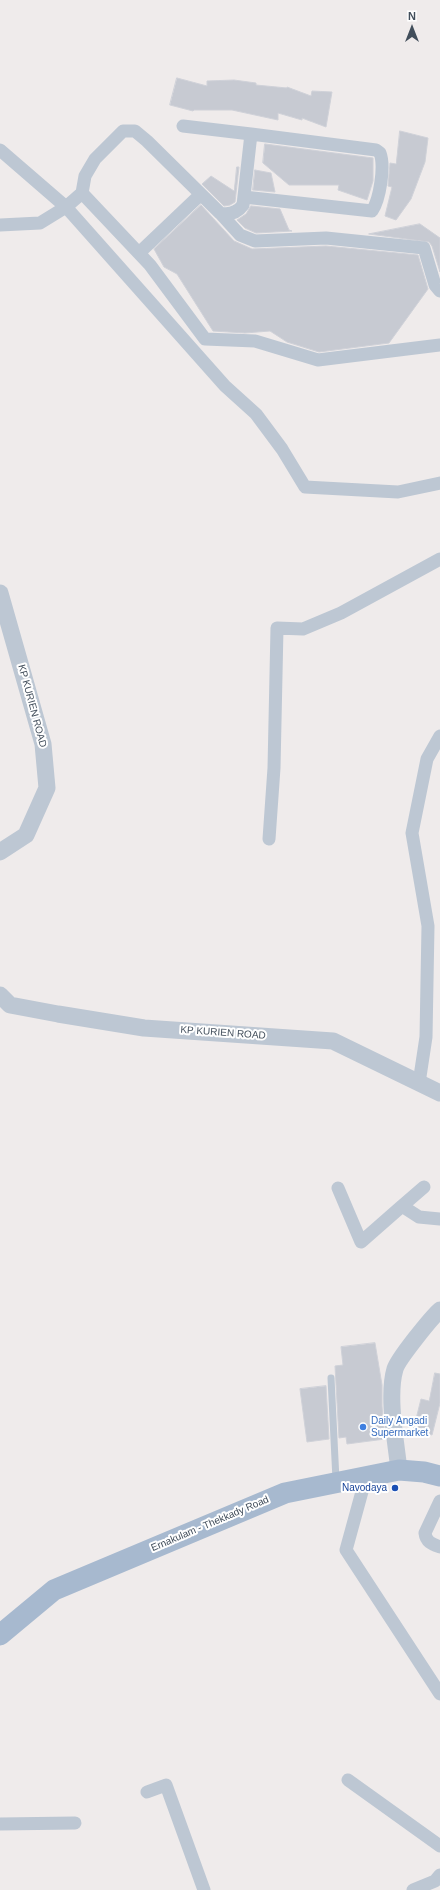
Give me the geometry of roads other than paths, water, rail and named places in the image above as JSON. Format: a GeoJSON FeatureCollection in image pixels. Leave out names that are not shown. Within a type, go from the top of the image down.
{"type":"FeatureCollection","features":[{"type":"Feature","properties":{"kind":"main road","name":"Ernakulam - Thekkady Road"},"geometry":{"type":"LineString","coordinates":[[0,1635],[54,1590],[285,1493],[399,1470],[424,1472],[440,1476]]}},
{"type":"Feature","properties":{"kind":"street"},"geometry":{"type":"LineString","coordinates":[[183,126],[376,150],[380,153],[382,161],[378,201],[372,211],[244,197]]}},
{"type":"Feature","properties":{"kind":"street"},"geometry":{"type":"LineString","coordinates":[[0,225],[40,223],[66,207],[82,192],[90,166],[101,151],[123,130],[135,131],[220,213],[240,235],[255,241],[326,238],[424,248],[436,285],[440,291]]}},
{"type":"Feature","properties":{"kind":"street"},"geometry":{"type":"LineString","coordinates":[[220,213],[226,214],[239,210],[243,205],[251,134]]}},
{"type":"Feature","properties":{"kind":"street"},"geometry":{"type":"LineString","coordinates":[[0,150],[66,207],[225,386],[256,414],[282,449],[306,487],[398,492],[440,483]]}},
{"type":"Feature","properties":{"kind":"street"},"geometry":{"type":"LineString","coordinates":[[82,192],[150,265],[205,339],[255,341],[318,360],[440,345]]}},
{"type":"Feature","properties":{"kind":"street"},"geometry":{"type":"LineString","coordinates":[[139,253],[200,195]]}},
{"type":"Feature","properties":{"kind":"street"},"geometry":{"type":"LineString","coordinates":[[269,839],[274,768],[278,628],[303,629],[334,616],[440,559]]}},
{"type":"Feature","properties":{"kind":"street","name":"KP KURIEN ROAD"},"geometry":{"type":"LineString","coordinates":[[0,593],[43,744],[47,788],[26,835],[0,852]]}},
{"type":"Feature","properties":{"kind":"street"},"geometry":{"type":"LineString","coordinates":[[419,1083],[426,1037],[428,926],[412,833],[427,759],[440,736]]}},
{"type":"Feature","properties":{"kind":"street","name":"KP KURIEN ROAD"},"geometry":{"type":"LineString","coordinates":[[0,995],[10,1005],[144,1028],[333,1041],[440,1093]]}},
{"type":"Feature","properties":{"kind":"street"},"geometry":{"type":"LineString","coordinates":[[338,1188],[361,1242],[424,1187]]}},
{"type":"Feature","properties":{"kind":"street"},"geometry":{"type":"LineString","coordinates":[[402,1206],[419,1217],[440,1219]]}},
{"type":"Feature","properties":{"kind":"street"},"geometry":{"type":"LineString","coordinates":[[399,1470],[391,1393],[395,1368],[437,1316]]}},
{"type":"Feature","properties":{"kind":"street"},"geometry":{"type":"LineString","coordinates":[[366,1477],[346,1550],[440,1694]]}},
{"type":"Feature","properties":{"kind":"street"},"geometry":{"type":"LineString","coordinates":[[440,1501],[425,1533],[426,1539],[432,1544],[440,1547]]}},
{"type":"Feature","properties":{"kind":"street"},"geometry":{"type":"LineString","coordinates":[[348,1780],[440,1846]]}},
{"type":"Feature","properties":{"kind":"street"},"geometry":{"type":"LineString","coordinates":[[147,1792],[166,1785],[204,1890]]}},
{"type":"Feature","properties":{"kind":"street"},"geometry":{"type":"LineString","coordinates":[[0,1824],[75,1823]]}},
{"type":"Feature","properties":{"kind":"street"},"geometry":{"type":"LineString","coordinates":[[413,1890],[436,1881],[440,1875]]}},
{"type":"Feature","properties":{"kind":"lane"},"geometry":{"type":"LineString","coordinates":[[331,1378],[336,1483]]}},
{"type":"Feature","properties":{"kind":"place","name":"Daily Angadi Supermarket"},"geometry":{"type":"Point","coordinates":[363,1427]}},
{"type":"Feature","properties":{"kind":"place","name":"Navodaya"},"geometry":{"type":"Point","coordinates":[395,1488]}}]}
